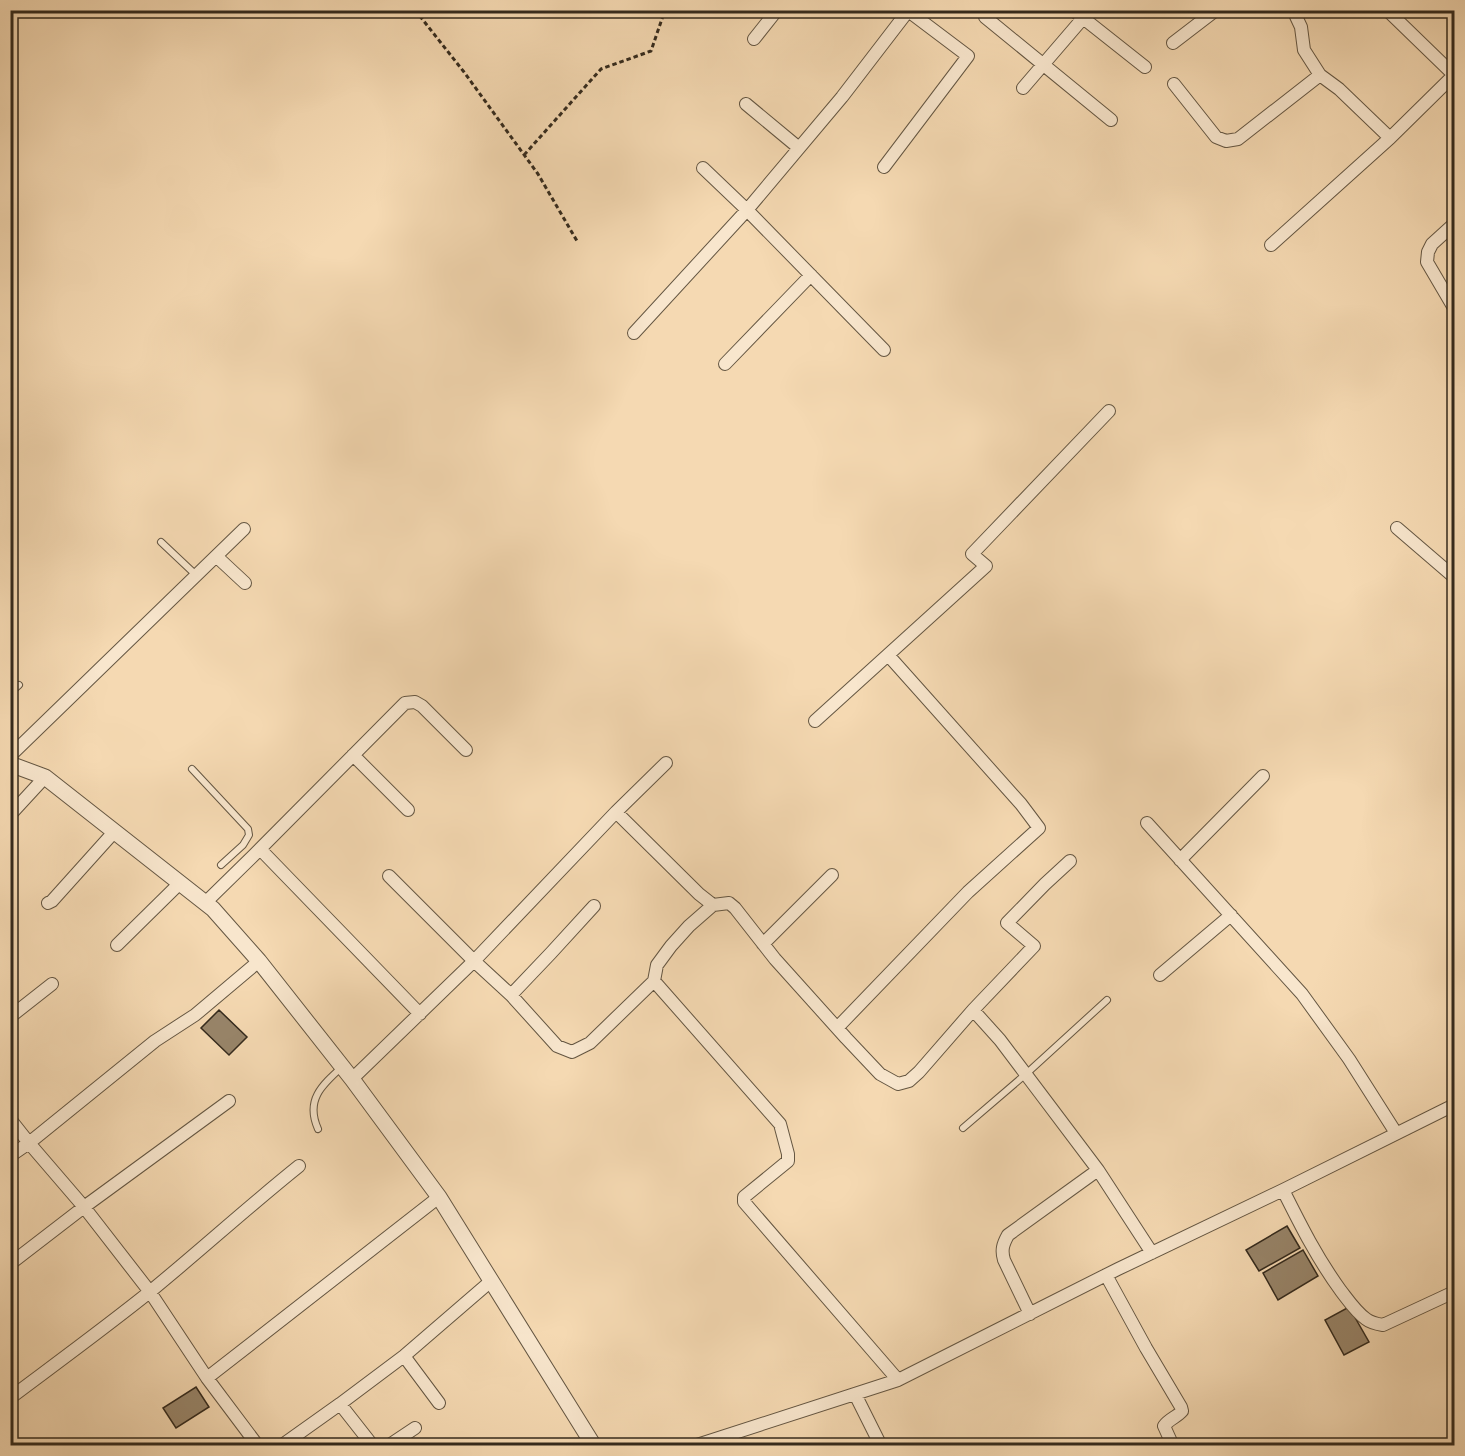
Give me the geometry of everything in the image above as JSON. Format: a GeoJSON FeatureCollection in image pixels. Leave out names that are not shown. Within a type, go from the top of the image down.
{"type":"FeatureCollection","features":[{"type":"Feature","properties":{"kind":"street"},"geometry":{"type":"LineString","coordinates":[[754,39],[777,10]]}},
{"type":"Feature","properties":{"kind":"street"},"geometry":{"type":"LineString","coordinates":[[1173,43],[1216,10]]}},
{"type":"Feature","properties":{"kind":"street"},"geometry":{"type":"LineString","coordinates":[[1293,10],[1301,27],[1304,50],[1320,75],[1339,89],[1390,138]]}},
{"type":"Feature","properties":{"kind":"street"},"geometry":{"type":"LineString","coordinates":[[1271,245],[1390,138],[1455,75],[1387,10]]}},
{"type":"Feature","properties":{"kind":"street"},"geometry":{"type":"LineString","coordinates":[[634,333],[747,210],[871,60],[907,11],[968,56],[884,166]]}},
{"type":"Feature","properties":{"kind":"street"},"geometry":{"type":"LineString","coordinates":[[1023,88],[1082,13],[1145,67]]}},
{"type":"Feature","properties":{"kind":"street"},"geometry":{"type":"LineString","coordinates":[[985,17],[1111,120]]}},
{"type":"Feature","properties":{"kind":"street"},"geometry":{"type":"LineString","coordinates":[[1174,84],[1216,137],[1226,141],[1238,139],[1320,75]]}},
{"type":"Feature","properties":{"kind":"street"},"geometry":{"type":"LineString","coordinates":[[746,104],[799,148]]}},
{"type":"Feature","properties":{"kind":"street"},"geometry":{"type":"LineString","coordinates":[[703,168],[884,350]]}},
{"type":"Feature","properties":{"kind":"street"},"geometry":{"type":"LineString","coordinates":[[1455,224],[1432,244],[1427,262],[1455,308]]}},
{"type":"Feature","properties":{"kind":"street"},"geometry":{"type":"LineString","coordinates":[[726,364],[811,275]]}},
{"type":"Feature","properties":{"kind":"street"},"geometry":{"type":"LineString","coordinates":[[814,721],[986,566],[972,554],[1109,411]]}},
{"type":"Feature","properties":{"kind":"street"},"geometry":{"type":"LineString","coordinates":[[1397,528],[1455,577]]}},
{"type":"Feature","properties":{"kind":"street"},"geometry":{"type":"LineString","coordinates":[[10,756],[244,529]]}},
{"type":"Feature","properties":{"kind":"street"},"geometry":{"type":"LineString","coordinates":[[216,556],[245,583]]}},
{"type":"Feature","properties":{"kind":"street"},"geometry":{"type":"LineString","coordinates":[[837,1028],[968,892],[1039,828],[1021,804],[888,655]]}},
{"type":"Feature","properties":{"kind":"street"},"geometry":{"type":"LineString","coordinates":[[205,903],[405,703],[415,702],[422,706],[466,750]]}},
{"type":"Feature","properties":{"kind":"street"},"geometry":{"type":"LineString","coordinates":[[353,755],[408,810]]}},
{"type":"Feature","properties":{"kind":"street"},"geometry":{"type":"LineString","coordinates":[[347,1073],[420,1014],[474,962],[616,812],[666,763]]}},
{"type":"Feature","properties":{"kind":"street"},"geometry":{"type":"LineString","coordinates":[[10,764],[45,777],[213,909],[258,961],[347,1073],[439,1197],[594,1446]]}},
{"type":"Feature","properties":{"kind":"street"},"geometry":{"type":"LineString","coordinates":[[1180,860],[1263,776]]}},
{"type":"Feature","properties":{"kind":"street"},"geometry":{"type":"LineString","coordinates":[[10,815],[45,777]]}},
{"type":"Feature","properties":{"kind":"street"},"geometry":{"type":"LineString","coordinates":[[616,812],[679,875],[713,905]]}},
{"type":"Feature","properties":{"kind":"street"},"geometry":{"type":"LineString","coordinates":[[1147,823],[1302,994],[1349,1059],[1396,1133]]}},
{"type":"Feature","properties":{"kind":"street"},"geometry":{"type":"LineString","coordinates":[[48,903],[114,832]]}},
{"type":"Feature","properties":{"kind":"street"},"geometry":{"type":"LineString","coordinates":[[257,852],[420,1014]]}},
{"type":"Feature","properties":{"kind":"street"},"geometry":{"type":"LineString","coordinates":[[389,876],[474,962],[511,995],[557,1046],[572,1052],[590,1043],[654,981],[657,965],[689,926],[713,905],[729,903],[775,959],[837,1028],[880,1074],[898,1084],[909,1081],[919,1072],[973,1010],[1034,946],[1007,923],[1070,861]]}},
{"type":"Feature","properties":{"kind":"street"},"geometry":{"type":"LineString","coordinates":[[763,944],[832,874]]}},
{"type":"Feature","properties":{"kind":"street"},"geometry":{"type":"LineString","coordinates":[[117,945],[180,883]]}},
{"type":"Feature","properties":{"kind":"street"},"geometry":{"type":"LineString","coordinates":[[511,995],[594,906]]}},
{"type":"Feature","properties":{"kind":"street"},"geometry":{"type":"LineString","coordinates":[[1160,975],[1231,915]]}},
{"type":"Feature","properties":{"kind":"street"},"geometry":{"type":"LineString","coordinates":[[10,1156],[155,1041],[195,1015],[258,961]]}},
{"type":"Feature","properties":{"kind":"street"},"geometry":{"type":"LineString","coordinates":[[654,981],[780,1124],[788,1161],[744,1197],[744,1202],[898,1380]]}},
{"type":"Feature","properties":{"kind":"street"},"geometry":{"type":"LineString","coordinates":[[10,1017],[52,984]]}},
{"type":"Feature","properties":{"kind":"street"},"geometry":{"type":"LineString","coordinates":[[973,1010],[1026,1074],[1098,1170],[1152,1253]]}},
{"type":"Feature","properties":{"kind":"street"},"geometry":{"type":"LineString","coordinates":[[10,1264],[229,1101]]}},
{"type":"Feature","properties":{"kind":"street"},"geometry":{"type":"LineString","coordinates":[[694,1446],[898,1380],[1106,1275],[1455,1105]]}},
{"type":"Feature","properties":{"kind":"street"},"geometry":{"type":"LineString","coordinates":[[10,1119],[84,1207],[150,1292],[207,1378],[258,1446]]}},
{"type":"Feature","properties":{"kind":"street"},"geometry":{"type":"LineString","coordinates":[[10,1398],[150,1292],[299,1166]]}},
{"type":"Feature","properties":{"kind":"street"},"geometry":{"type":"LineString","coordinates":[[1030,1314],[1004,1260],[1001,1251],[1004,1242],[1008,1235],[1098,1170]]}},
{"type":"Feature","properties":{"kind":"street"},"geometry":{"type":"LineString","coordinates":[[1283,1190],[1323,1266],[1347,1299],[1372,1323],[1383,1325],[1455,1292]]}},
{"type":"Feature","properties":{"kind":"street"},"geometry":{"type":"LineString","coordinates":[[207,1378],[439,1197]]}},
{"type":"Feature","properties":{"kind":"street"},"geometry":{"type":"LineString","coordinates":[[1106,1275],[1181,1407],[1182,1411],[1167,1421],[1164,1426],[1173,1446]]}},
{"type":"Feature","properties":{"kind":"street"},"geometry":{"type":"LineString","coordinates":[[281,1446],[404,1356],[491,1281]]}},
{"type":"Feature","properties":{"kind":"street"},"geometry":{"type":"LineString","coordinates":[[404,1356],[439,1403]]}},
{"type":"Feature","properties":{"kind":"street"},"geometry":{"type":"LineString","coordinates":[[855,1394],[881,1446]]}},
{"type":"Feature","properties":{"kind":"street"},"geometry":{"type":"LineString","coordinates":[[340,1404],[373,1446]]}},
{"type":"Feature","properties":{"kind":"street"},"geometry":{"type":"LineString","coordinates":[[388,1446],[415,1428]]}},
{"type":"Feature","properties":{"kind":"lane"},"geometry":{"type":"LineString","coordinates":[[161,542],[196,574]]}},
{"type":"Feature","properties":{"kind":"lane"},"geometry":{"type":"LineString","coordinates":[[10,693],[19,685]]}},
{"type":"Feature","properties":{"kind":"lane"},"geometry":{"type":"LineString","coordinates":[[192,769],[248,829],[249,834],[243,845],[221,865]]}},
{"type":"Feature","properties":{"kind":"lane"},"geometry":{"type":"LineString","coordinates":[[243,845],[257,852]]}},
{"type":"Feature","properties":{"kind":"lane"},"geometry":{"type":"LineString","coordinates":[[963,1128],[1107,1000]]}},
{"type":"Feature","properties":{"kind":"lane"},"geometry":{"type":"LineString","coordinates":[[318,1129],[312,1111],[320,1089],[347,1073]]}},
{"type":"Feature","properties":{"kind":"path"},"geometry":{"type":"LineString","coordinates":[[415,10],[464,72],[538,174],[577,241]]}},
{"type":"Feature","properties":{"kind":"path"},"geometry":{"type":"LineString","coordinates":[[524,155],[601,69],[651,51],[666,10]]}},
{"type":"Feature","properties":{"kind":"building"},"geometry":{"type":"Polygon","coordinates":[[[219,1010],[247,1037],[229,1055],[201,1028],[219,1010]]]}},
{"type":"Feature","properties":{"kind":"building"},"geometry":{"type":"Polygon","coordinates":[[[1287,1226],[1300,1248],[1259,1271],[1246,1250],[1287,1226]]]}},
{"type":"Feature","properties":{"kind":"building"},"geometry":{"type":"Polygon","coordinates":[[[1303,1250],[1318,1276],[1278,1300],[1263,1273],[1303,1250]]]}},
{"type":"Feature","properties":{"kind":"building"},"geometry":{"type":"Polygon","coordinates":[[[1349,1307],[1369,1342],[1344,1355],[1325,1320],[1349,1307]]]}},
{"type":"Feature","properties":{"kind":"building"},"geometry":{"type":"Polygon","coordinates":[[[196,1387],[209,1407],[176,1428],[163,1408],[196,1387]]]}}]}
